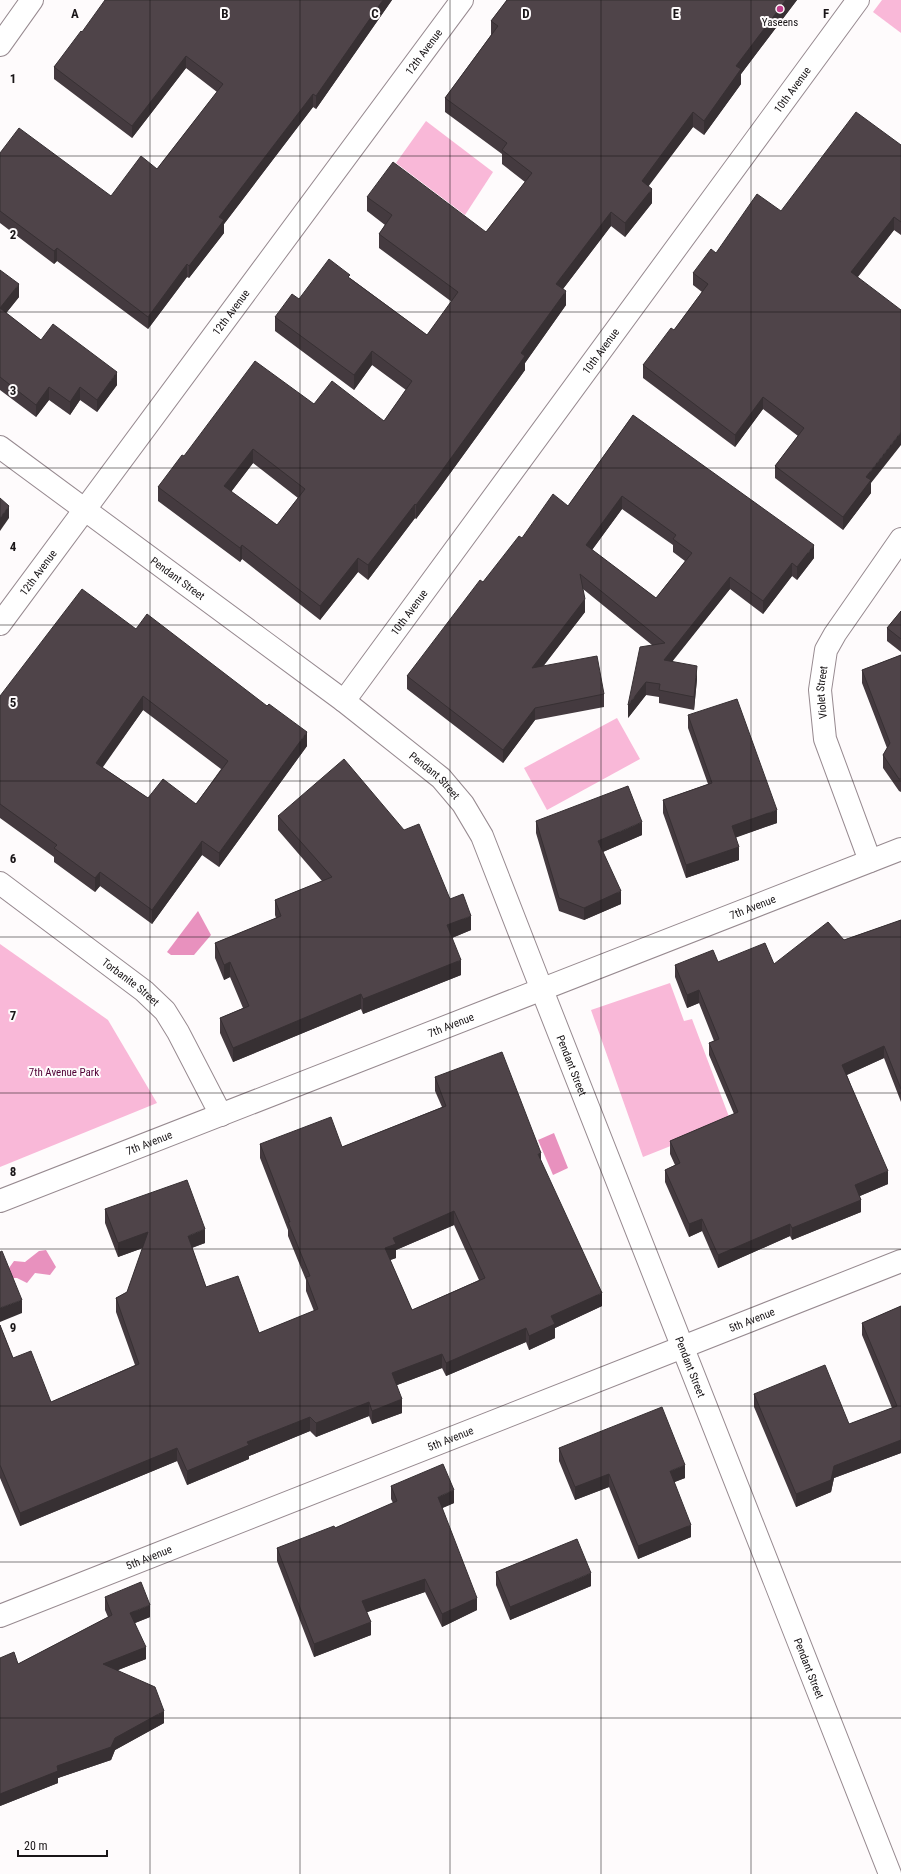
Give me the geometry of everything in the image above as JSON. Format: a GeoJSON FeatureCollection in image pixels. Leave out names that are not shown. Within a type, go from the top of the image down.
{"type":"FeatureCollection","features":[{"type":"Feature","properties":{"kind":"street"},"geometry":{"type":"LineString","coordinates":[[0,44],[32,0]]}},
{"type":"Feature","properties":{"kind":"street","name":"12th Avenue"},"geometry":{"type":"LineString","coordinates":[[0,624],[462,0]]}},
{"type":"Feature","properties":{"kind":"street","name":"10th Avenue"},"geometry":{"type":"LineString","coordinates":[[344,701],[858,0]]}},
{"type":"Feature","properties":{"kind":"street","name":"Pendant Street"},"geometry":{"type":"LineString","coordinates":[[0,447],[344,701],[441,778],[463,804],[482,836],[492,860],[890,1874]]}},
{"type":"Feature","properties":{"kind":"street","name":"Violet Street"},"geometry":{"type":"LineString","coordinates":[[870,861],[825,739],[820,690],[826,650],[901,539]]}},
{"type":"Feature","properties":{"kind":"street","name":"7th Avenue"},"geometry":{"type":"LineString","coordinates":[[0,1202],[901,849]]}},
{"type":"Feature","properties":{"kind":"street","name":"Torbanite Street"},"geometry":{"type":"LineString","coordinates":[[0,883],[144,990],[165,1011],[178,1032],[221,1115]]}},
{"type":"Feature","properties":{"kind":"street","name":"5th Avenue"},"geometry":{"type":"LineString","coordinates":[[0,1616],[901,1260]]}},
{"type":"Feature","properties":{"kind":"green space"},"geometry":{"type":"Polygon","coordinates":[[[882,0],[901,0],[901,33],[873,12],[882,0]]]}},
{"type":"Feature","properties":{"kind":"green space"},"geometry":{"type":"Polygon","coordinates":[[[426,121],[493,172],[465,215],[396,163],[426,121]]]}},
{"type":"Feature","properties":{"kind":"green space"},"geometry":{"type":"Polygon","coordinates":[[[617,718],[640,759],[547,810],[524,768],[617,718]]]}},
{"type":"Feature","properties":{"kind":"green space","name":"7th Avenue Park"},"geometry":{"type":"Polygon","coordinates":[[[0,944],[108,1020],[157,1103],[0,1167],[0,944]]]}},
{"type":"Feature","properties":{"kind":"green space"},"geometry":{"type":"Polygon","coordinates":[[[670,983],[684,1021],[692,1019],[731,1122],[643,1157],[591,1010],[670,983]]]}},
{"type":"Feature","properties":{"kind":"shaded area"},"geometry":{"type":"Polygon","coordinates":[[[198,911],[211,935],[194,955],[171,955],[167,952],[198,911]]]}},
{"type":"Feature","properties":{"kind":"shaded area"},"geometry":{"type":"Polygon","coordinates":[[[554,1133],[568,1168],[553,1175],[538,1140],[554,1133]]]}},
{"type":"Feature","properties":{"kind":"shaded area"},"geometry":{"type":"Polygon","coordinates":[[[46,1250],[56,1267],[50,1275],[35,1273],[27,1283],[17,1278],[12,1278],[9,1268],[14,1261],[25,1262],[39,1251],[46,1250]]]}},
{"type":"Feature","properties":{"kind":"building"},"geometry":{"type":"Polygon","coordinates":[[[105,0],[383,0],[316,96],[313,94],[219,217],[224,220],[189,266],[187,264],[148,317],[57,248],[54,251],[0,211],[0,153],[19,128],[111,196],[141,156],[157,169],[223,84],[186,56],[132,126],[54,67],[105,0]]]}},
{"type":"Feature","properties":{"kind":"building"},"geometry":{"type":"Polygon","coordinates":[[[507,0],[786,0],[736,66],[741,69],[704,121],[693,112],[642,181],[652,189],[625,223],[611,212],[556,284],[566,291],[521,353],[525,356],[416,505],[415,504],[368,565],[358,558],[320,606],[242,545],[240,548],[158,487],[182,455],[184,456],[255,361],[314,404],[332,381],[384,421],[412,381],[372,351],[354,375],[275,317],[292,294],[299,299],[329,259],[350,275],[348,277],[427,335],[458,292],[379,234],[392,215],[367,197],[393,162],[486,232],[532,173],[502,150],[507,143],[445,98],[498,26],[491,21],[507,0]],[[253,449],[224,486],[277,525],[305,489],[253,449]]]}},
{"type":"Feature","properties":{"kind":"building"},"geometry":{"type":"Polygon","coordinates":[[[856,112],[901,145],[901,222],[894,217],[851,272],[901,310],[901,432],[866,477],[871,480],[843,517],[775,466],[804,428],[763,397],[735,435],[643,365],[671,328],[674,330],[708,284],[693,273],[711,249],[716,253],[757,194],[781,211],[856,112]]]}},
{"type":"Feature","properties":{"kind":"building"},"geometry":{"type":"Polygon","coordinates":[[[0,270],[19,284],[0,308],[0,270]]]}},
{"type":"Feature","properties":{"kind":"building"},"geometry":{"type":"Polygon","coordinates":[[[0,308],[41,340],[53,324],[117,372],[97,400],[80,387],[70,402],[49,387],[36,405],[0,377],[0,308]]]}},
{"type":"Feature","properties":{"kind":"building"},"geometry":{"type":"Polygon","coordinates":[[[633,415],[814,545],[797,567],[792,563],[763,601],[730,577],[664,660],[697,666],[694,697],[659,690],[660,684],[646,682],[628,705],[640,647],[665,643],[580,574],[585,599],[532,668],[597,656],[604,694],[535,708],[503,750],[407,676],[480,580],[483,582],[519,536],[522,538],[553,494],[568,506],[633,415]],[[622,496],[586,545],[656,598],[692,553],[673,539],[676,535],[622,496]]]}},
{"type":"Feature","properties":{"kind":"building"},"geometry":{"type":"Polygon","coordinates":[[[0,498],[9,506],[0,518],[0,498]]]}},
{"type":"Feature","properties":{"kind":"building"},"geometry":{"type":"Polygon","coordinates":[[[82,589],[136,629],[147,614],[267,706],[269,704],[307,732],[219,853],[202,841],[152,910],[100,872],[95,878],[54,848],[57,845],[0,804],[0,696],[82,589]],[[143,696],[96,763],[148,798],[163,779],[196,804],[228,761],[143,696]]]}},
{"type":"Feature","properties":{"kind":"building"},"geometry":{"type":"Polygon","coordinates":[[[901,611],[901,639],[887,628],[901,611]]]}},
{"type":"Feature","properties":{"kind":"building"},"geometry":{"type":"Polygon","coordinates":[[[901,655],[901,779],[899,779],[883,755],[890,743],[862,670],[901,655]]]}},
{"type":"Feature","properties":{"kind":"building"},"geometry":{"type":"Polygon","coordinates":[[[737,699],[777,810],[732,826],[739,847],[686,865],[663,800],[712,783],[688,715],[737,699]]]}},
{"type":"Feature","properties":{"kind":"building"},"geometry":{"type":"Polygon","coordinates":[[[344,759],[404,830],[419,824],[450,899],[463,894],[471,916],[447,925],[461,960],[363,999],[361,994],[233,1048],[220,1018],[249,1006],[230,962],[224,965],[215,943],[281,916],[275,900],[332,877],[278,816],[344,759]]]}},
{"type":"Feature","properties":{"kind":"building"},"geometry":{"type":"Polygon","coordinates":[[[628,786],[642,822],[598,841],[621,891],[584,908],[559,898],[536,821],[628,786]]]}},
{"type":"Feature","properties":{"kind":"building"},"geometry":{"type":"Polygon","coordinates":[[[901,920],[901,1089],[884,1046],[842,1065],[888,1171],[855,1185],[861,1200],[792,1228],[790,1224],[718,1255],[702,1219],[689,1224],[665,1170],[680,1163],[670,1141],[738,1112],[709,1043],[719,1039],[699,990],[687,995],[675,965],[713,950],[718,962],[765,943],[774,964],[828,922],[844,940],[901,920]]]}},
{"type":"Feature","properties":{"kind":"building"},"geometry":{"type":"Polygon","coordinates":[[[502,1052],[541,1153],[538,1154],[602,1293],[551,1316],[555,1324],[529,1336],[526,1328],[446,1363],[442,1354],[392,1373],[402,1399],[372,1411],[369,1402],[316,1423],[310,1417],[247,1442],[249,1445],[187,1471],[177,1448],[20,1513],[0,1465],[0,1325],[13,1358],[31,1351],[51,1402],[139,1364],[116,1298],[127,1292],[148,1232],[118,1243],[105,1209],[187,1180],[205,1229],[188,1236],[206,1287],[238,1276],[259,1333],[318,1309],[306,1277],[310,1276],[288,1222],[290,1222],[260,1144],[331,1117],[342,1147],[446,1106],[435,1077],[502,1052]],[[454,1211],[393,1238],[396,1244],[385,1248],[412,1310],[485,1278],[454,1211]]]}},
{"type":"Feature","properties":{"kind":"building"},"geometry":{"type":"Polygon","coordinates":[[[2,1251],[22,1300],[0,1308],[0,1252],[2,1251]]]}},
{"type":"Feature","properties":{"kind":"building"},"geometry":{"type":"Polygon","coordinates":[[[901,1306],[901,1440],[834,1466],[831,1480],[796,1494],[754,1394],[825,1365],[849,1424],[897,1406],[862,1323],[901,1306]]]}},
{"type":"Feature","properties":{"kind":"building"},"geometry":{"type":"Polygon","coordinates":[[[662,1407],[685,1465],[670,1471],[691,1525],[638,1546],[609,1474],[575,1487],[559,1448],[662,1407]]]}},
{"type":"Feature","properties":{"kind":"building"},"geometry":{"type":"Polygon","coordinates":[[[443,1464],[454,1490],[438,1497],[477,1598],[442,1614],[425,1579],[362,1601],[371,1622],[314,1644],[277,1548],[334,1526],[335,1528],[397,1501],[391,1486],[443,1464]]]}},
{"type":"Feature","properties":{"kind":"building"},"geometry":{"type":"Polygon","coordinates":[[[577,1539],[591,1573],[510,1607],[496,1572],[577,1539]]]}},
{"type":"Feature","properties":{"kind":"building"},"geometry":{"type":"Polygon","coordinates":[[[141,1582],[150,1605],[130,1613],[146,1647],[103,1664],[155,1687],[164,1711],[115,1738],[111,1747],[57,1766],[58,1771],[0,1794],[0,1658],[14,1652],[18,1664],[112,1615],[105,1597],[141,1582]]]}},
{"type":"Feature","properties":{"kind":"place","name":"Yaseens"},"geometry":{"type":"Point","coordinates":[780,9]}}]}
